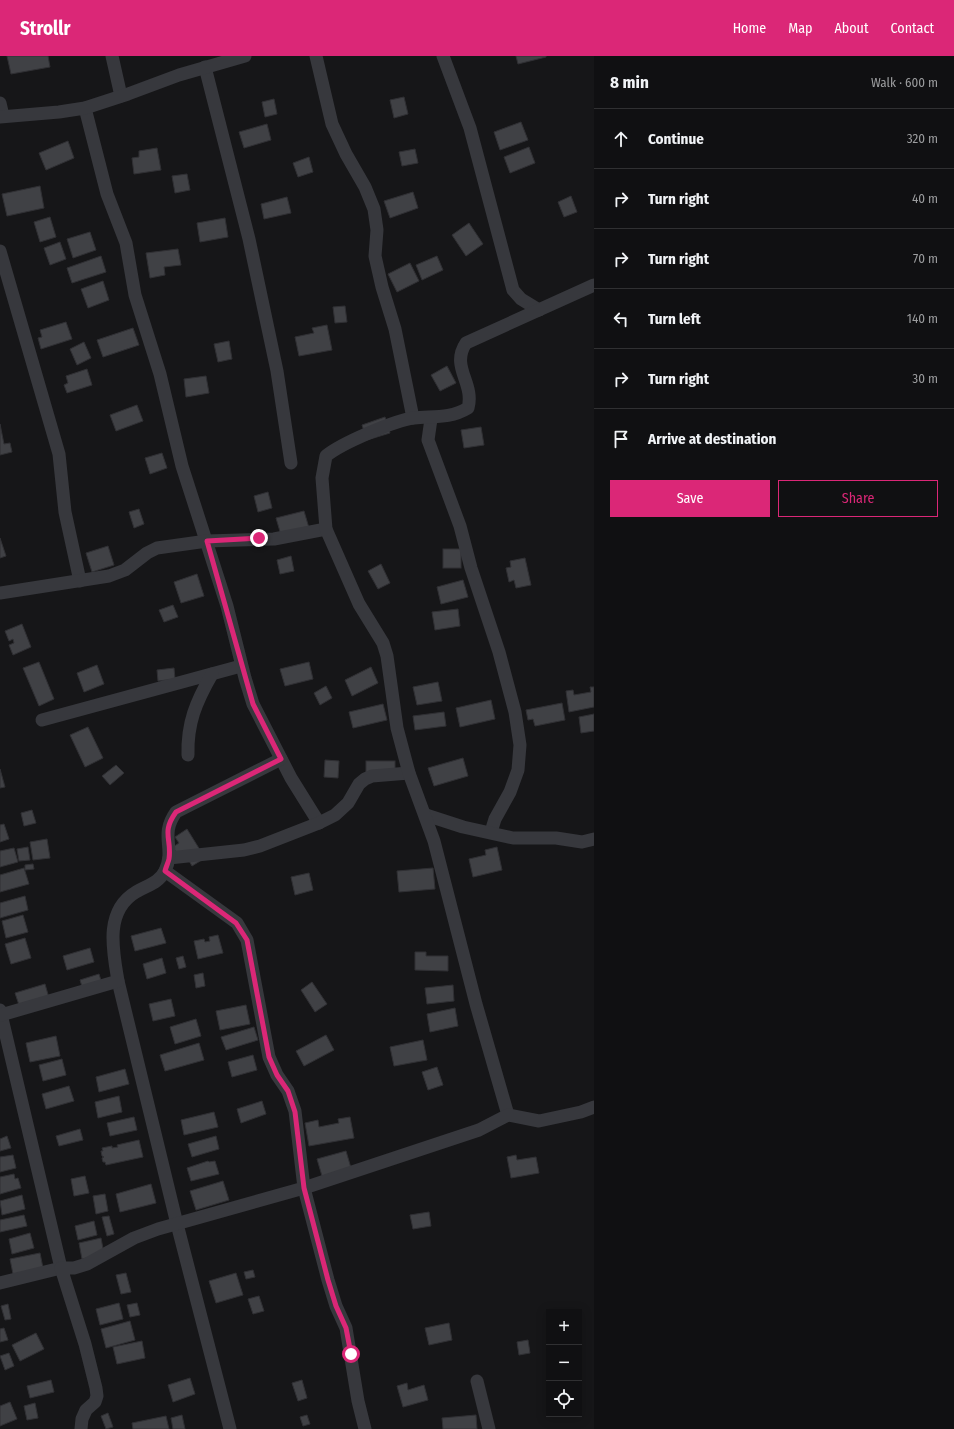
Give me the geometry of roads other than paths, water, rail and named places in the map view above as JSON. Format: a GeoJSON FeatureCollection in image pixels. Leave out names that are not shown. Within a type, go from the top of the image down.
{"type":"FeatureCollection","features":[{"type":"Feature","properties":{"kind":"street"},"geometry":{"type":"LineString","coordinates":[[112,56],[121,96]]}},
{"type":"Feature","properties":{"kind":"street"},"geometry":{"type":"LineString","coordinates":[[0,103],[2,117],[85,108],[179,75],[245,56]]}},
{"type":"Feature","properties":{"kind":"street"},"geometry":{"type":"LineString","coordinates":[[316,56],[332,124],[346,154],[365,187],[374,209],[377,230],[375,256],[382,287],[397,336],[414,418]]}},
{"type":"Feature","properties":{"kind":"street"},"geometry":{"type":"LineString","coordinates":[[443,56],[470,128],[513,290],[521,299],[540,310]]}},
{"type":"Feature","properties":{"kind":"street"},"geometry":{"type":"LineString","coordinates":[[205,68],[250,239],[277,371],[291,463]]}},
{"type":"Feature","properties":{"kind":"street"},"geometry":{"type":"LineString","coordinates":[[85,108],[107,194],[126,243],[135,295],[160,374],[182,466],[227,606],[241,666],[253,704],[281,759],[319,823]]}},
{"type":"Feature","properties":{"kind":"street"},"geometry":{"type":"LineString","coordinates":[[0,251],[59,454],[65,512],[80,581]]}},
{"type":"Feature","properties":{"kind":"street"},"geometry":{"type":"LineString","coordinates":[[508,1115],[476,1004],[434,841],[426,815],[409,773],[397,728],[387,656],[383,643],[359,604],[326,529],[322,478],[326,456],[330,452],[384,428],[414,418],[431,419],[462,412],[468,408],[470,402],[468,387],[459,358],[461,350],[466,343],[594,285]]}},
{"type":"Feature","properties":{"kind":"street"},"geometry":{"type":"LineString","coordinates":[[431,419],[428,440],[460,526],[471,568],[499,652],[515,712],[520,745],[518,770],[510,792],[495,819],[491,832]]}},
{"type":"Feature","properties":{"kind":"street"},"geometry":{"type":"LineString","coordinates":[[0,593],[109,576],[125,570],[147,553],[157,548],[207,541],[274,539],[326,529]]}},
{"type":"Feature","properties":{"kind":"street"},"geometry":{"type":"LineString","coordinates":[[42,720],[241,666]]}},
{"type":"Feature","properties":{"kind":"street"},"geometry":{"type":"LineString","coordinates":[[188,755],[188,735],[191,719],[201,693],[212,674]]}},
{"type":"Feature","properties":{"kind":"street"},"geometry":{"type":"LineString","coordinates":[[230,1429],[177,1224],[118,981],[113,930],[116,912],[136,892],[158,881],[165,871],[169,858],[167,829],[176,812],[281,759]]}},
{"type":"Feature","properties":{"kind":"street"},"geometry":{"type":"LineString","coordinates":[[169,858],[244,850],[260,846],[319,823],[335,815],[348,803],[359,784],[365,778],[409,773]]}},
{"type":"Feature","properties":{"kind":"street"},"geometry":{"type":"LineString","coordinates":[[426,815],[463,827],[513,838],[556,838],[582,842],[594,839]]}},
{"type":"Feature","properties":{"kind":"street"},"geometry":{"type":"LineString","coordinates":[[165,871],[236,923],[247,940],[269,1057],[277,1075],[288,1091],[295,1112],[304,1188],[328,1280],[336,1306],[346,1328],[358,1400],[365,1429]]}},
{"type":"Feature","properties":{"kind":"street"},"geometry":{"type":"LineString","coordinates":[[81,1429],[82,1419],[86,1410],[95,1402],[97,1396],[96,1388],[85,1344],[61,1268],[1,1012],[118,981]]}},
{"type":"Feature","properties":{"kind":"street"},"geometry":{"type":"LineString","coordinates":[[0,1283],[61,1268],[74,1268],[87,1264],[134,1238],[177,1224],[304,1188],[479,1130],[508,1115],[539,1121],[581,1112],[594,1107]]}},
{"type":"Feature","properties":{"kind":"street"},"geometry":{"type":"LineString","coordinates":[[477,1381],[489,1429]]}}]}
